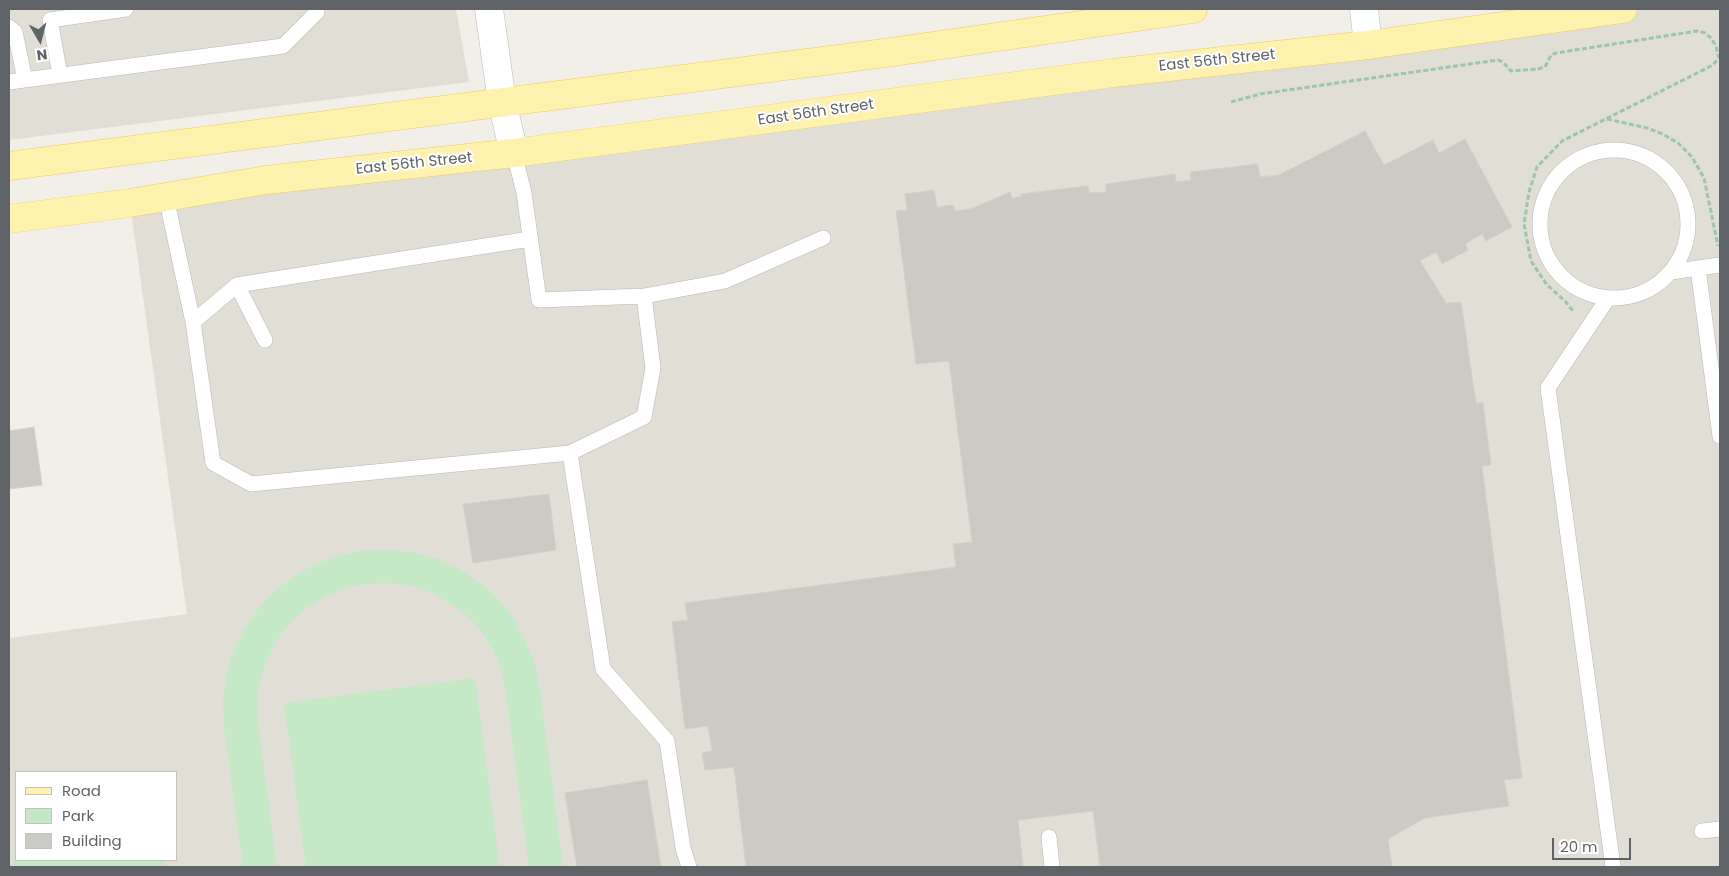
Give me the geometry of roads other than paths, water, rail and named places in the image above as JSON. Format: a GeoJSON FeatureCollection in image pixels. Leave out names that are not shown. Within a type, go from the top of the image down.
{"type":"FeatureCollection","features":[{"type":"Feature","properties":{"kind":"main road"},"geometry":{"type":"LineString","coordinates":[[9,166],[885,53],[1193,9]]}},
{"type":"Feature","properties":{"kind":"main road","name":"East 56th Street"},"geometry":{"type":"LineString","coordinates":[[9,219],[166,197],[266,180],[514,153],[1113,73],[1368,45],[1623,9]]}},
{"type":"Feature","properties":{"kind":"street"},"geometry":{"type":"LineString","coordinates":[[489,9],[502,102],[514,153]]}},
{"type":"Feature","properties":{"kind":"street"},"geometry":{"type":"LineString","coordinates":[[1364,9],[1368,45]]}},
{"type":"Feature","properties":{"kind":"lane"},"geometry":{"type":"LineString","coordinates":[[60,75],[50,20],[126,9]]}},
{"type":"Feature","properties":{"kind":"lane"},"geometry":{"type":"LineString","coordinates":[[9,82],[283,46],[317,12],[316,9]]}},
{"type":"Feature","properties":{"kind":"lane"},"geometry":{"type":"LineString","coordinates":[[9,27],[16,32],[25,80]]}},
{"type":"Feature","properties":{"kind":"lane"},"geometry":{"type":"LineString","coordinates":[[1614,150],[1638,153],[1661,166],[1677,184],[1686,205],[1689,229],[1684,251],[1671,272],[1654,287],[1633,296],[1608,298],[1583,292],[1563,278],[1548,258],[1540,234],[1541,208],[1550,185],[1567,166],[1589,154],[1614,150]]}},
{"type":"Feature","properties":{"kind":"lane"},"geometry":{"type":"LineString","coordinates":[[514,153],[524,193],[539,300],[644,296],[725,281],[823,238]]}},
{"type":"Feature","properties":{"kind":"lane"},"geometry":{"type":"LineString","coordinates":[[166,197],[193,322],[213,464],[251,484],[570,453],[644,417],[653,368],[644,296]]}},
{"type":"Feature","properties":{"kind":"lane"},"geometry":{"type":"LineString","coordinates":[[193,322],[237,284],[530,239]]}},
{"type":"Feature","properties":{"kind":"lane"},"geometry":{"type":"LineString","coordinates":[[1671,272],[1720,264]]}},
{"type":"Feature","properties":{"kind":"lane"},"geometry":{"type":"LineString","coordinates":[[1698,268],[1720,436]]}},
{"type":"Feature","properties":{"kind":"lane"},"geometry":{"type":"LineString","coordinates":[[237,284],[265,340]]}},
{"type":"Feature","properties":{"kind":"lane"},"geometry":{"type":"LineString","coordinates":[[1608,298],[1548,388],[1613,867]]}},
{"type":"Feature","properties":{"kind":"lane"},"geometry":{"type":"LineString","coordinates":[[570,453],[603,670],[667,741],[683,848],[688,867]]}},
{"type":"Feature","properties":{"kind":"lane"},"geometry":{"type":"LineString","coordinates":[[1702,831],[1720,829]]}},
{"type":"Feature","properties":{"kind":"lane"},"geometry":{"type":"LineString","coordinates":[[1048,838],[1052,867]]}}]}
